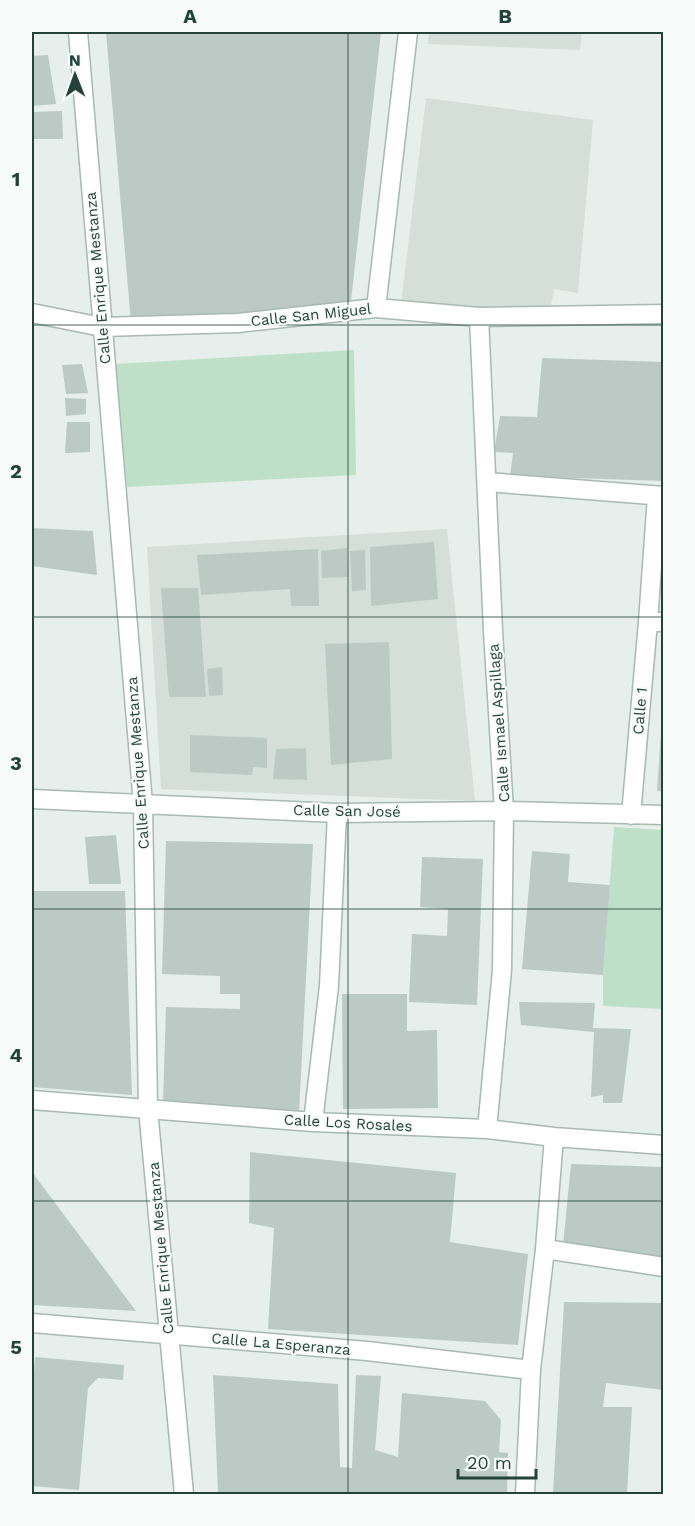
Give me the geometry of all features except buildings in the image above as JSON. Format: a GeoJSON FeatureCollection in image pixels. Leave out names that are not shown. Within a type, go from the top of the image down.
{"type":"FeatureCollection","features":[{"type":"Feature","properties":{"kind":"street","name":"Calle Enrique Mestanza"},"geometry":{"type":"LineString","coordinates":[[78,32],[143,804],[148,1109],[184,1494]]}},
{"type":"Feature","properties":{"kind":"street"},"geometry":{"type":"LineString","coordinates":[[376,308],[408,32]]}},
{"type":"Feature","properties":{"kind":"street","name":"Calle San Miguel"},"geometry":{"type":"LineString","coordinates":[[32,313],[102,327],[238,322],[376,308],[479,317],[663,314]]}},
{"type":"Feature","properties":{"kind":"street","name":"Calle Ismael Aspillaga"},"geometry":{"type":"LineString","coordinates":[[479,317],[504,812],[502,970],[487,1129]]}},
{"type":"Feature","properties":{"kind":"street"},"geometry":{"type":"LineString","coordinates":[[487,482],[660,496]]}},
{"type":"Feature","properties":{"kind":"street","name":"Calle 1"},"geometry":{"type":"LineString","coordinates":[[631,815],[656,622],[660,496]]}},
{"type":"Feature","properties":{"kind":"street","name":"Calle San José"},"geometry":{"type":"LineString","coordinates":[[32,799],[337,813],[504,812],[663,815]]}},
{"type":"Feature","properties":{"kind":"street"},"geometry":{"type":"LineString","coordinates":[[314,1122],[329,986],[337,813]]}},
{"type":"Feature","properties":{"kind":"street","name":"Calle Los Rosales"},"geometry":{"type":"LineString","coordinates":[[32,1100],[314,1122],[487,1129],[554,1137],[663,1145]]}},
{"type":"Feature","properties":{"kind":"street"},"geometry":{"type":"LineString","coordinates":[[525,1494],[531,1370],[554,1137]]}},
{"type":"Feature","properties":{"kind":"street"},"geometry":{"type":"LineString","coordinates":[[544,1249],[663,1267]]}},
{"type":"Feature","properties":{"kind":"street","name":"Calle La Esperanza"},"geometry":{"type":"LineString","coordinates":[[32,1323],[367,1351],[531,1370]]}},
{"type":"Feature","properties":{"kind":"shaded area"},"geometry":{"type":"Polygon","coordinates":[[[429,32],[582,32],[580,50],[428,44],[429,32]]]}},
{"type":"Feature","properties":{"kind":"shaded area"},"geometry":{"type":"Polygon","coordinates":[[[426,98],[593,120],[578,293],[554,289],[550,311],[401,304],[426,98]]]}},
{"type":"Feature","properties":{"kind":"shaded area"},"geometry":{"type":"Polygon","coordinates":[[[447,529],[475,801],[161,789],[147,547],[447,529]]]}},
{"type":"Feature","properties":{"kind":"green space"},"geometry":{"type":"Polygon","coordinates":[[[354,350],[356,475],[127,487],[115,364],[354,350]]]}},
{"type":"Feature","properties":{"kind":"green space"},"geometry":{"type":"Polygon","coordinates":[[[614,827],[663,830],[663,1009],[603,1006],[603,975],[614,827]]]}}]}
